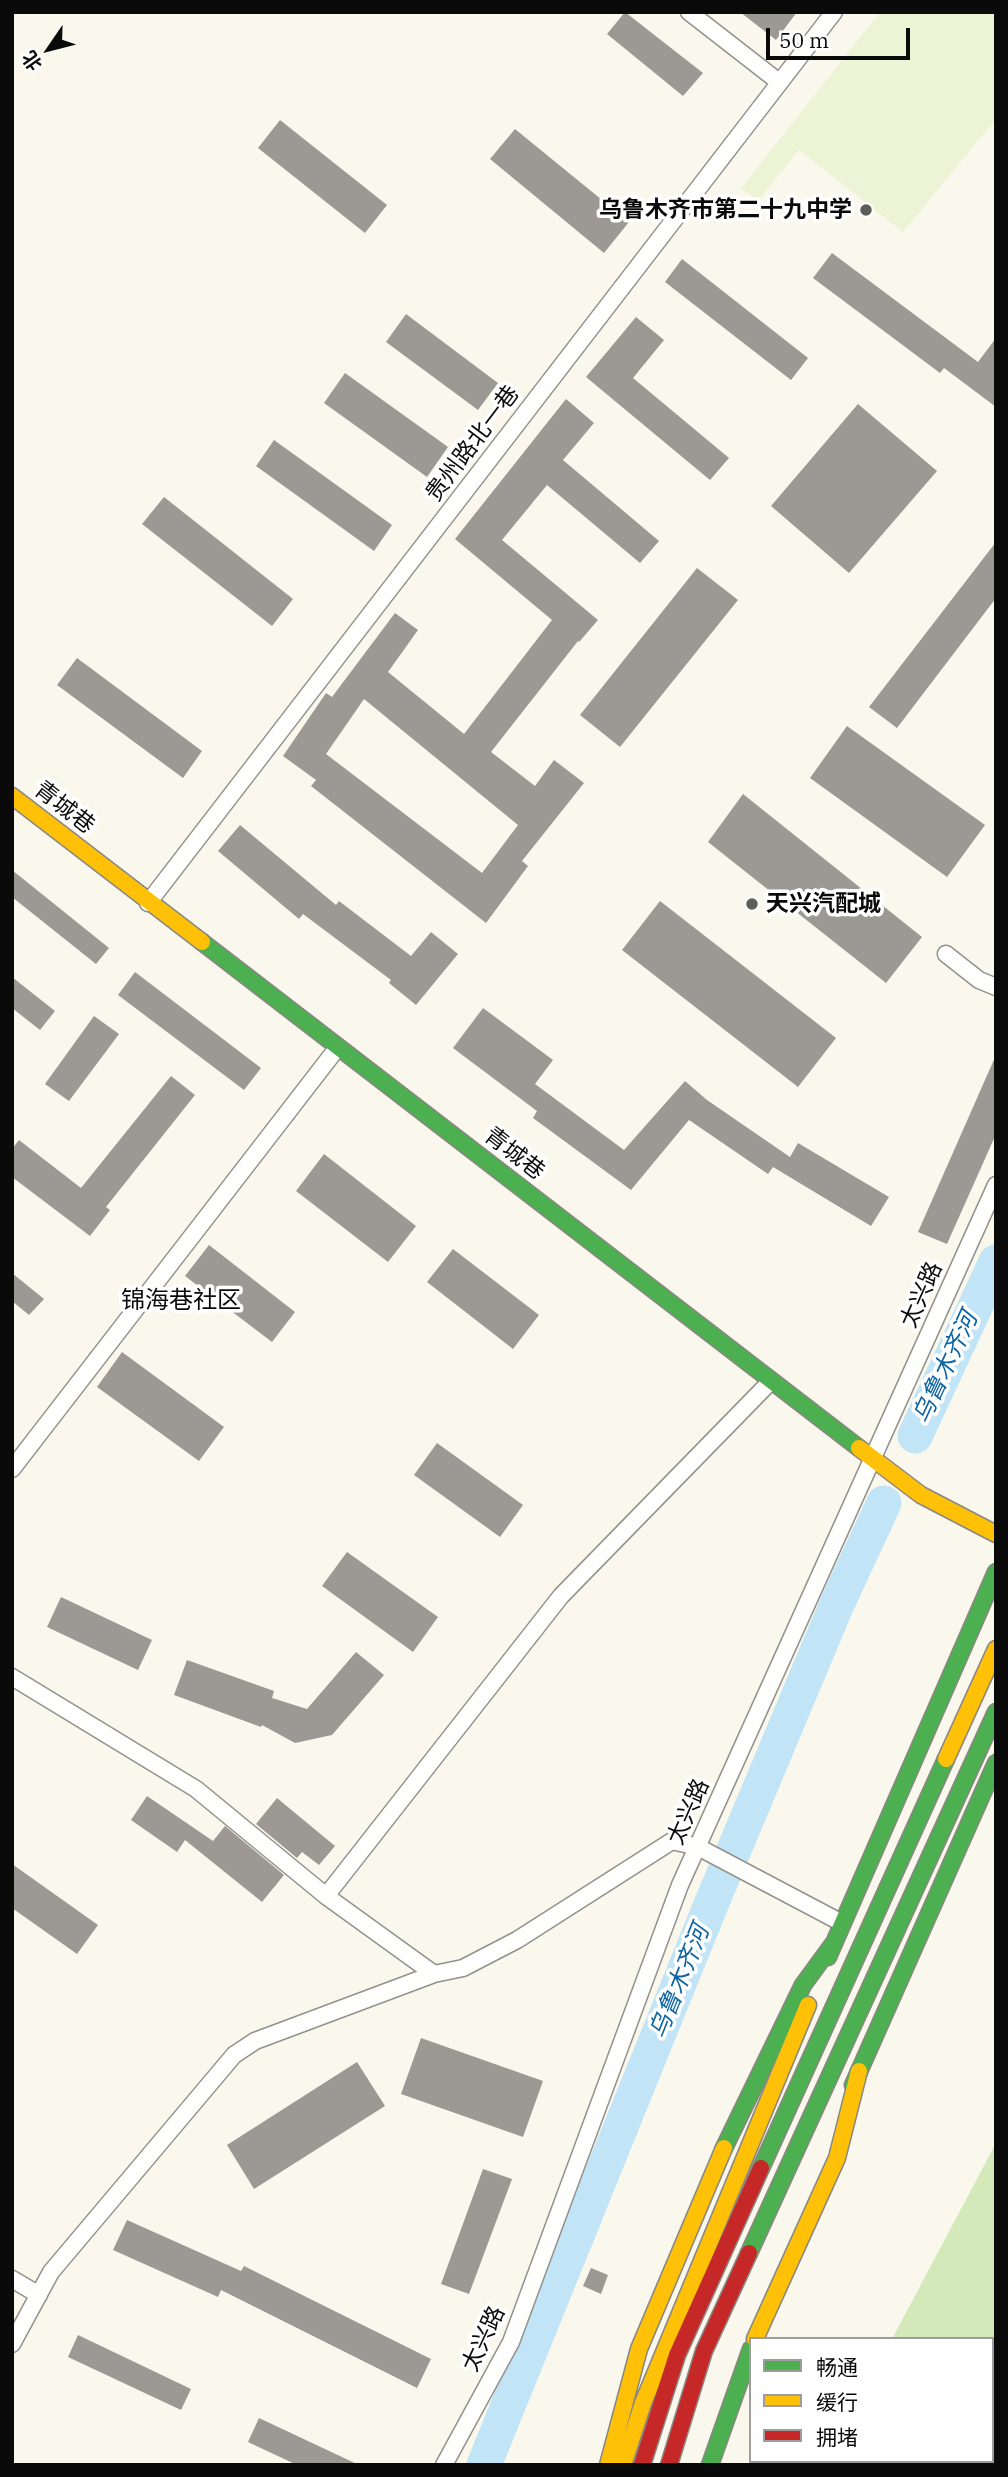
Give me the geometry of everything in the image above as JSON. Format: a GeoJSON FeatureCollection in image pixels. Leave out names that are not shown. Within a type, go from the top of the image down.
{"type":"FeatureCollection","features":[{"type":"Feature","properties":{"kind":"main road","name":"青城巷"},"geometry":{"type":"LineString","coordinates":[[12,796],[873,1459],[921,1494],[996,1534]]}},
{"type":"Feature","properties":{"kind":"main road"},"geometry":{"type":"LineString","coordinates":[[623,2465],[643,2403],[833,1944],[996,1572]]}},
{"type":"Feature","properties":{"kind":"main road"},"geometry":{"type":"LineString","coordinates":[[642,2465],[677,2355],[996,1649]]}},
{"type":"Feature","properties":{"kind":"main road"},"geometry":{"type":"LineString","coordinates":[[669,2465],[704,2351],[996,1712]]}},
{"type":"Feature","properties":{"kind":"main road"},"geometry":{"type":"LineString","coordinates":[[700,2465],[772,2271],[996,1763]]}},
{"type":"Feature","properties":{"kind":"main road"},"geometry":{"type":"LineString","coordinates":[[608,2465],[639,2349],[714,2169],[803,1984],[833,1944]]}},
{"type":"Feature","properties":{"kind":"main road"},"geometry":{"type":"LineString","coordinates":[[756,2337],[838,2158],[859,2071]]}},
{"type":"Feature","properties":{"kind":"main road"},"geometry":{"type":"LineString","coordinates":[[710,2465],[749,2355]]}},
{"type":"Feature","properties":{"kind":"street"},"geometry":{"type":"LineString","coordinates":[[689,12],[779,82]]}},
{"type":"Feature","properties":{"kind":"street","name":"贵州路北一巷"},"geometry":{"type":"LineString","coordinates":[[148,903],[834,12]]}},
{"type":"Feature","properties":{"kind":"street"},"geometry":{"type":"LineString","coordinates":[[946,954],[979,980],[996,988]]}},
{"type":"Feature","properties":{"kind":"street"},"geometry":{"type":"LineString","coordinates":[[12,1469],[338,1047]]}},
{"type":"Feature","properties":{"kind":"street","name":"太兴路"},"geometry":{"type":"LineString","coordinates":[[444,2465],[511,2342],[675,1898],[996,1185]]}},
{"type":"Feature","properties":{"kind":"street"},"geometry":{"type":"LineString","coordinates":[[326,1896],[561,1596],[771,1381]]}},
{"type":"Feature","properties":{"kind":"street"},"geometry":{"type":"LineString","coordinates":[[12,1677],[197,1789],[326,1896],[434,1974]]}},
{"type":"Feature","properties":{"kind":"street"},"geometry":{"type":"LineString","coordinates":[[12,2344],[51,2272],[234,2054],[255,2041],[434,1974],[463,1968],[517,1940],[672,1841],[698,1847],[716,1859],[842,1923]]}},
{"type":"Feature","properties":{"kind":"street"},"geometry":{"type":"LineString","coordinates":[[12,2279],[38,2295]]}},
{"type":"Feature","properties":{"kind":"green space"},"geometry":{"type":"Polygon","coordinates":[[[880,12],[996,12],[996,119],[903,232],[799,150],[758,201],[741,188],[880,12]]]}},
{"type":"Feature","properties":{"kind":"green space"},"geometry":{"type":"Polygon","coordinates":[[[996,2143],[996,2465],[827,2465],[994,2463],[994,2337],[893,2337],[996,2143]]]}},
{"type":"Feature","properties":{"kind":"building"},"geometry":{"type":"Polygon","coordinates":[[[625,12],[703,73],[683,96],[607,34],[625,12]]]}},
{"type":"Feature","properties":{"kind":"building"},"geometry":{"type":"Polygon","coordinates":[[[740,12],[797,12],[776,40],[740,12]]]}},
{"type":"Feature","properties":{"kind":"building"},"geometry":{"type":"Polygon","coordinates":[[[280,120],[387,205],[365,233],[258,148],[280,120]]]}},
{"type":"Feature","properties":{"kind":"building"},"geometry":{"type":"Polygon","coordinates":[[[515,129],[629,222],[604,253],[490,159],[515,129]]]}},
{"type":"Feature","properties":{"kind":"building"},"geometry":{"type":"Polygon","coordinates":[[[832,253],[978,362],[996,338],[996,407],[944,368],[940,373],[813,278],[832,253]]]}},
{"type":"Feature","properties":{"kind":"building"},"geometry":{"type":"Polygon","coordinates":[[[682,259],[808,358],[791,380],[665,282],[682,259]]]}},
{"type":"Feature","properties":{"kind":"building"},"geometry":{"type":"Polygon","coordinates":[[[406,314],[498,383],[478,410],[386,342],[406,314]]]}},
{"type":"Feature","properties":{"kind":"building"},"geometry":{"type":"Polygon","coordinates":[[[636,317],[664,340],[633,378],[729,458],[710,480],[586,377],[636,317]]]}},
{"type":"Feature","properties":{"kind":"building"},"geometry":{"type":"Polygon","coordinates":[[[345,373],[448,447],[427,477],[324,403],[345,373]]]}},
{"type":"Feature","properties":{"kind":"building"},"geometry":{"type":"Polygon","coordinates":[[[566,399],[594,423],[563,460],[659,541],[640,563],[547,485],[502,540],[598,620],[578,641],[491,752],[535,786],[554,760],[584,783],[522,861],[528,866],[486,923],[311,786],[316,780],[283,756],[326,693],[332,697],[395,613],[418,630],[388,672],[464,734],[552,620],[455,539],[566,399]],[[364,699],[326,754],[482,873],[518,825],[364,699]]]}},
{"type":"Feature","properties":{"kind":"building"},"geometry":{"type":"Polygon","coordinates":[[[858,404],[937,471],[849,573],[771,506],[858,404]]]}},
{"type":"Feature","properties":{"kind":"building"},"geometry":{"type":"Polygon","coordinates":[[[274,440],[392,525],[374,551],[256,466],[274,440]]]}},
{"type":"Feature","properties":{"kind":"building"},"geometry":{"type":"Polygon","coordinates":[[[164,497],[293,599],[272,626],[142,524],[164,497]]]}},
{"type":"Feature","properties":{"kind":"building"},"geometry":{"type":"Polygon","coordinates":[[[996,542],[996,598],[897,728],[869,707],[996,542]]]}},
{"type":"Feature","properties":{"kind":"building"},"geometry":{"type":"Polygon","coordinates":[[[697,568],[738,600],[620,747],[580,715],[697,568]]]}},
{"type":"Feature","properties":{"kind":"building"},"geometry":{"type":"Polygon","coordinates":[[[77,658],[202,751],[183,778],[57,685],[77,658]]]}},
{"type":"Feature","properties":{"kind":"building"},"geometry":{"type":"Polygon","coordinates":[[[847,726],[985,825],[947,877],[810,778],[847,726]]]}},
{"type":"Feature","properties":{"kind":"building"},"geometry":{"type":"Polygon","coordinates":[[[743,794],[922,937],[886,983],[708,842],[743,794]]]}},
{"type":"Feature","properties":{"kind":"building"},"geometry":{"type":"Polygon","coordinates":[[[240,825],[336,905],[339,901],[411,956],[431,932],[458,954],[416,1005],[389,983],[391,980],[303,914],[299,919],[218,851],[240,825]]]}},
{"type":"Feature","properties":{"kind":"building"},"geometry":{"type":"Polygon","coordinates":[[[12,870],[109,948],[96,964],[12,897],[12,870]]]}},
{"type":"Feature","properties":{"kind":"building"},"geometry":{"type":"Polygon","coordinates":[[[660,901],[836,1038],[798,1087],[622,950],[660,901]]]}},
{"type":"Feature","properties":{"kind":"building"},"geometry":{"type":"Polygon","coordinates":[[[135,972],[261,1068],[244,1090],[118,995],[135,972]]]}},
{"type":"Feature","properties":{"kind":"building"},"geometry":{"type":"Polygon","coordinates":[[[12,977],[55,1011],[40,1030],[12,1008],[12,977]]]}},
{"type":"Feature","properties":{"kind":"building"},"geometry":{"type":"Polygon","coordinates":[[[483,1008],[553,1060],[535,1084],[624,1150],[685,1081],[707,1100],[790,1157],[798,1143],[889,1197],[871,1226],[773,1167],[768,1174],[689,1120],[631,1190],[533,1118],[537,1111],[453,1048],[483,1008]]]}},
{"type":"Feature","properties":{"kind":"building"},"geometry":{"type":"Polygon","coordinates":[[[94,1016],[119,1034],[69,1101],[45,1084],[94,1016]]]}},
{"type":"Feature","properties":{"kind":"building"},"geometry":{"type":"Polygon","coordinates":[[[996,1055],[996,1134],[947,1244],[918,1232],[996,1055]]]}},
{"type":"Feature","properties":{"kind":"building"},"geometry":{"type":"Polygon","coordinates":[[[171,1076],[195,1095],[106,1207],[110,1210],[90,1236],[12,1177],[12,1149],[19,1140],[81,1188],[171,1076]]]}},
{"type":"Feature","properties":{"kind":"building"},"geometry":{"type":"Polygon","coordinates":[[[324,1154],[416,1226],[388,1262],[296,1191],[324,1154]]]}},
{"type":"Feature","properties":{"kind":"building"},"geometry":{"type":"Polygon","coordinates":[[[209,1245],[295,1312],[272,1342],[185,1276],[209,1245]]]}},
{"type":"Feature","properties":{"kind":"building"},"geometry":{"type":"Polygon","coordinates":[[[453,1249],[539,1315],[513,1349],[427,1282],[453,1249]]]}},
{"type":"Feature","properties":{"kind":"building"},"geometry":{"type":"Polygon","coordinates":[[[12,1273],[44,1299],[29,1315],[12,1301],[12,1273]]]}},
{"type":"Feature","properties":{"kind":"building"},"geometry":{"type":"Polygon","coordinates":[[[122,1352],[224,1427],[199,1461],[97,1387],[122,1352]]]}},
{"type":"Feature","properties":{"kind":"building"},"geometry":{"type":"Polygon","coordinates":[[[437,1443],[523,1505],[500,1537],[414,1475],[437,1443]]]}},
{"type":"Feature","properties":{"kind":"building"},"geometry":{"type":"Polygon","coordinates":[[[347,1552],[438,1617],[413,1652],[322,1586],[347,1552]]]}},
{"type":"Feature","properties":{"kind":"building"},"geometry":{"type":"Polygon","coordinates":[[[61,1597],[152,1640],[138,1670],[47,1627],[61,1597]]]}},
{"type":"Feature","properties":{"kind":"building"},"geometry":{"type":"Polygon","coordinates":[[[356,1652],[384,1675],[332,1735],[295,1743],[262,1725],[261,1727],[174,1695],[187,1660],[274,1691],[272,1698],[307,1709],[356,1652]]]}},
{"type":"Feature","properties":{"kind":"building"},"geometry":{"type":"Polygon","coordinates":[[[147,1796],[213,1841],[225,1826],[284,1875],[262,1902],[185,1840],[177,1852],[131,1820],[147,1796]]]}},
{"type":"Feature","properties":{"kind":"building"},"geometry":{"type":"Polygon","coordinates":[[[277,1798],[335,1846],[319,1865],[302,1852],[297,1858],[256,1824],[277,1798]]]}},
{"type":"Feature","properties":{"kind":"building"},"geometry":{"type":"Polygon","coordinates":[[[12,1864],[98,1925],[77,1954],[12,1908],[12,1864]]]}},
{"type":"Feature","properties":{"kind":"building"},"geometry":{"type":"Polygon","coordinates":[[[421,2038],[543,2081],[523,2137],[401,2094],[421,2038]]]}},
{"type":"Feature","properties":{"kind":"building"},"geometry":{"type":"Polygon","coordinates":[[[357,2062],[385,2106],[254,2189],[227,2145],[357,2062]]]}},
{"type":"Feature","properties":{"kind":"building"},"geometry":{"type":"Polygon","coordinates":[[[483,2169],[512,2179],[469,2294],[441,2284],[483,2169]]]}},
{"type":"Feature","properties":{"kind":"building"},"geometry":{"type":"Polygon","coordinates":[[[127,2220],[241,2271],[244,2266],[431,2359],[417,2388],[221,2290],[218,2297],[113,2250],[127,2220]]]}},
{"type":"Feature","properties":{"kind":"building"},"geometry":{"type":"Polygon","coordinates":[[[591,2268],[608,2275],[601,2294],[583,2286],[591,2268]]]}},
{"type":"Feature","properties":{"kind":"building"},"geometry":{"type":"Polygon","coordinates":[[[78,2335],[191,2389],[181,2410],[68,2357],[78,2335]]]}},
{"type":"Feature","properties":{"kind":"building"},"geometry":{"type":"Polygon","coordinates":[[[259,2418],[359,2465],[297,2465],[248,2442],[259,2418]]]}},
{"type":"Feature","properties":{"kind":"waterway","name":"乌鲁木齐河"},"geometry":{"type":"LineString","coordinates":[[915,1436],[996,1262]]}},
{"type":"Feature","properties":{"kind":"waterway","name":"乌鲁木齐河"},"geometry":{"type":"LineString","coordinates":[[484,2465],[710,1907],[837,1604],[884,1503]]}},
{"type":"Feature","properties":{"kind":"traffic: fast"},"geometry":{"type":"LineString","coordinates":[[202,942],[859,1448]]}},
{"type":"Feature","properties":{"kind":"traffic: fast"},"geometry":{"type":"LineString","coordinates":[[828,1957],[996,1572]]}},
{"type":"Feature","properties":{"kind":"traffic: fast"},"geometry":{"type":"LineString","coordinates":[[749,2253],[996,1712]]}},
{"type":"Feature","properties":{"kind":"traffic: fast"},"geometry":{"type":"LineString","coordinates":[[761,2168],[946,1759]]}},
{"type":"Feature","properties":{"kind":"traffic: fast"},"geometry":{"type":"LineString","coordinates":[[853,2085],[996,1763]]}},
{"type":"Feature","properties":{"kind":"traffic: fast"},"geometry":{"type":"LineString","coordinates":[[724,2148],[803,1985],[833,1944]]}},
{"type":"Feature","properties":{"kind":"traffic: fast"},"geometry":{"type":"LineString","coordinates":[[710,2465],[749,2355]]}},
{"type":"Feature","properties":{"kind":"traffic: slow"},"geometry":{"type":"LineString","coordinates":[[12,796],[202,942]]}},
{"type":"Feature","properties":{"kind":"traffic: slow"},"geometry":{"type":"LineString","coordinates":[[859,1448],[921,1495],[996,1534]]}},
{"type":"Feature","properties":{"kind":"traffic: slow"},"geometry":{"type":"LineString","coordinates":[[946,1759],[996,1649]]}},
{"type":"Feature","properties":{"kind":"traffic: slow"},"geometry":{"type":"LineString","coordinates":[[623,2465],[643,2403],[808,2005]]}},
{"type":"Feature","properties":{"kind":"traffic: slow"},"geometry":{"type":"LineString","coordinates":[[756,2337],[837,2158],[859,2071]]}},
{"type":"Feature","properties":{"kind":"traffic: slow"},"geometry":{"type":"LineString","coordinates":[[608,2465],[639,2349],[724,2148]]}},
{"type":"Feature","properties":{"kind":"traffic: jam"},"geometry":{"type":"LineString","coordinates":[[642,2465],[677,2355],[761,2168]]}},
{"type":"Feature","properties":{"kind":"traffic: jam"},"geometry":{"type":"LineString","coordinates":[[669,2465],[704,2351],[749,2253]]}},
{"type":"Feature","properties":{"kind":"place","name":"乌鲁木齐市第二十九中学"},"geometry":{"type":"Point","coordinates":[866,210]}},
{"type":"Feature","properties":{"kind":"place","name":"天兴汽配城"},"geometry":{"type":"Point","coordinates":[752,904]}},
{"type":"Feature","properties":{"kind":"district","name":"锦海巷社区"},"geometry":{"type":"Point","coordinates":[181,1301]}}]}
